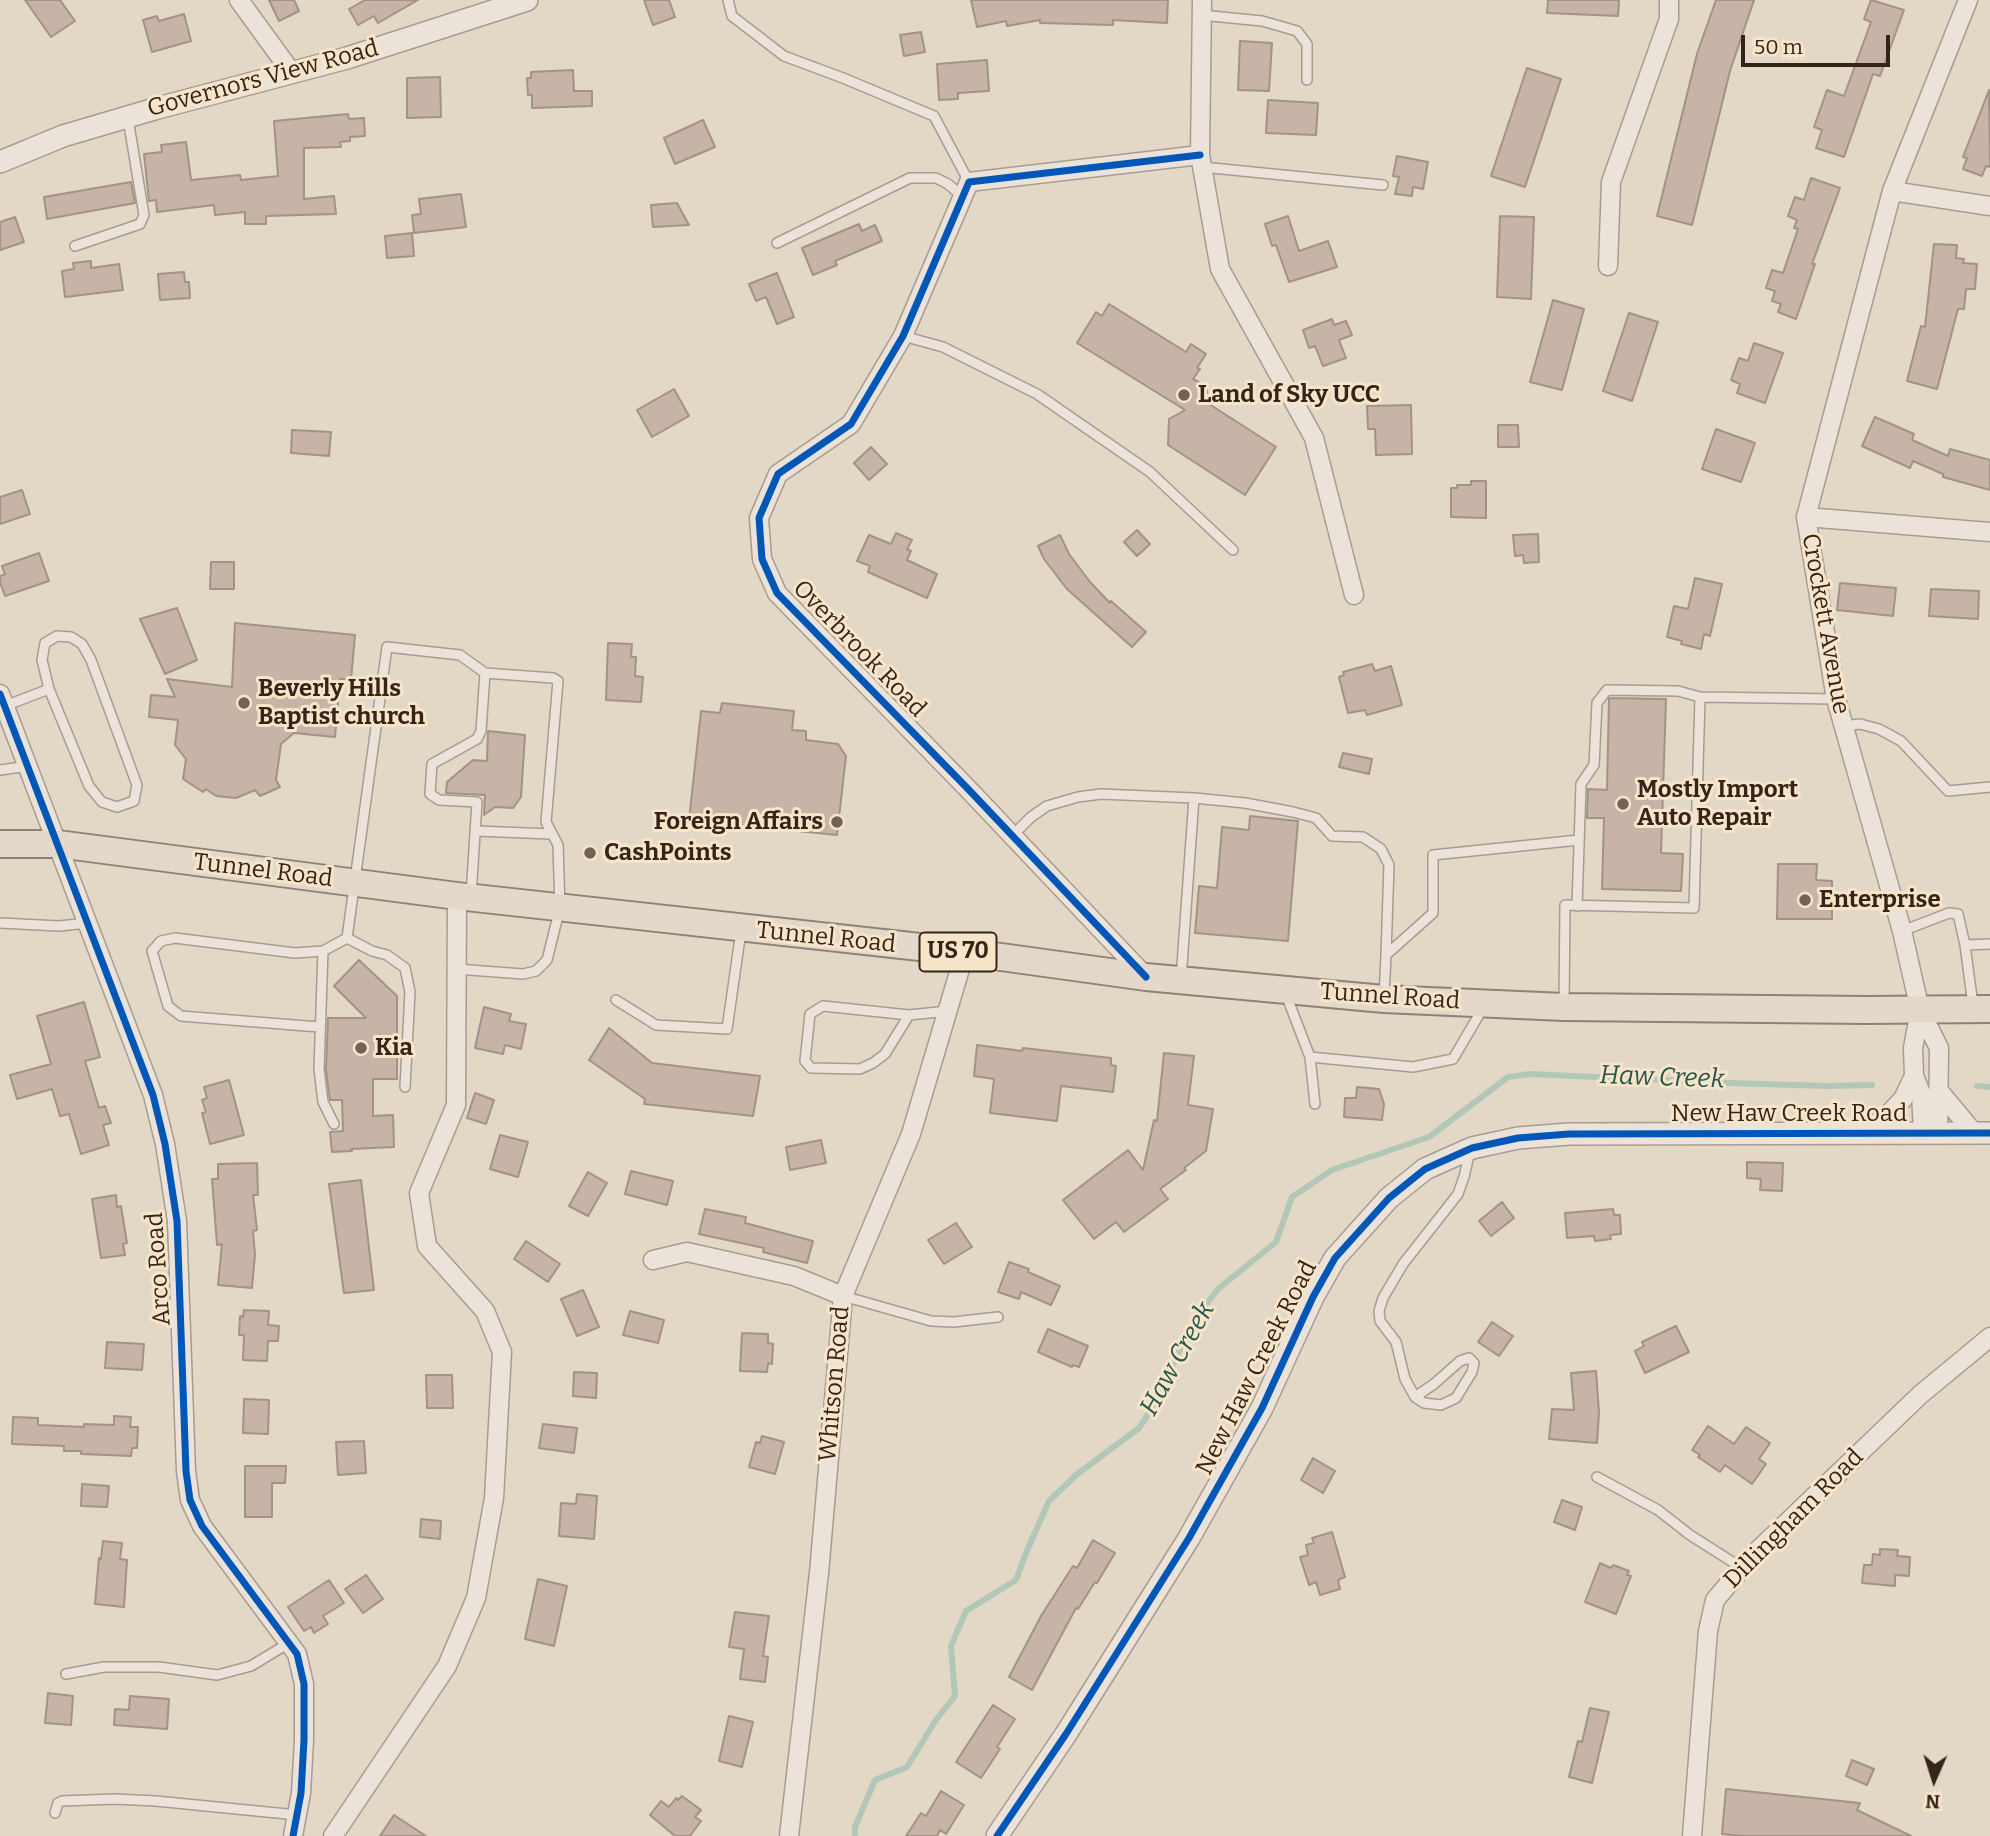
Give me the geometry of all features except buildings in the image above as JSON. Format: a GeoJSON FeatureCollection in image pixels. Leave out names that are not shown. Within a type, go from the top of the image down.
{"type":"FeatureCollection","features":[{"type":"Feature","properties":{"kind":"main road","name":"Tunnel Road"},"geometry":{"type":"LineString","coordinates":[[0,844],[58,844],[464,897],[965,952],[1146,977],[1384,999],[1563,1007],[1982,1009]]}},
{"type":"Feature","properties":{"kind":"street"},"geometry":{"type":"LineString","coordinates":[[239,0],[292,73]]}},
{"type":"Feature","properties":{"kind":"street","name":"Governors View Road"},"geometry":{"type":"LineString","coordinates":[[0,162],[63,136],[347,58],[527,0]]}},
{"type":"Feature","properties":{"kind":"street"},"geometry":{"type":"LineString","coordinates":[[1608,265],[1611,182],[1669,19],[1669,0]]}},
{"type":"Feature","properties":{"kind":"street","name":"Crockett Avenue"},"geometry":{"type":"LineString","coordinates":[[1930,1133],[1939,1091],[1939,1048],[1920,1010],[1902,931],[1836,699],[1806,517],[1892,191],[1968,0]]}},
{"type":"Feature","properties":{"kind":"street"},"geometry":{"type":"LineString","coordinates":[[1202,7],[1201,161],[1220,269],[1314,438],[1354,595]]}},
{"type":"Feature","properties":{"kind":"street"},"geometry":{"type":"LineString","coordinates":[[966,190],[1201,161]]}},
{"type":"Feature","properties":{"kind":"street","name":"Overbrook Road"},"geometry":{"type":"LineString","coordinates":[[966,190],[903,336],[851,424],[778,474],[760,518],[762,559],[777,593],[1146,977]]}},
{"type":"Feature","properties":{"kind":"street"},"geometry":{"type":"LineString","coordinates":[[1892,191],[1990,206]]}},
{"type":"Feature","properties":{"kind":"street"},"geometry":{"type":"LineString","coordinates":[[1806,517],[1990,532]]}},
{"type":"Feature","properties":{"kind":"street","name":"Arco Road"},"geometry":{"type":"LineString","coordinates":[[2,700],[153,1095],[165,1144],[177,1220],[186,1471],[190,1500],[202,1526],[297,1654],[304,1684],[304,1740],[301,1793],[293,1836]]}},
{"type":"Feature","properties":{"kind":"street"},"geometry":{"type":"LineString","coordinates":[[333,1836],[447,1666],[476,1598],[494,1498],[502,1352],[485,1311],[427,1246],[419,1193],[456,1105],[457,969],[464,897]]}},
{"type":"Feature","properties":{"kind":"street","name":"Whitson Road"},"geometry":{"type":"LineString","coordinates":[[789,1836],[819,1573],[843,1296],[911,1134],[965,952]]}},
{"type":"Feature","properties":{"kind":"street","name":"New Haw Creek Road"},"geometry":{"type":"LineString","coordinates":[[1920,1010],[1913,1048],[1914,1076],[1921,1093],[1930,1133]]}},
{"type":"Feature","properties":{"kind":"street","name":"New Haw Creek Road"},"geometry":{"type":"LineString","coordinates":[[1861,1133],[1885,1118],[1903,1099],[1914,1076]]}},
{"type":"Feature","properties":{"kind":"street"},"geometry":{"type":"LineString","coordinates":[[1939,1091],[1982,1133]]}},
{"type":"Feature","properties":{"kind":"street","name":"New Haw Creek Road"},"geometry":{"type":"LineString","coordinates":[[998,1836],[1066,1734],[1189,1538],[1262,1408],[1313,1297],[1335,1258],[1389,1198],[1425,1169],[1470,1149],[1518,1138],[1569,1134],[1982,1133]]}},
{"type":"Feature","properties":{"kind":"street"},"geometry":{"type":"LineString","coordinates":[[653,1260],[687,1252],[794,1276],[843,1296]]}},
{"type":"Feature","properties":{"kind":"street","name":"Dillingham Road"},"geometry":{"type":"LineString","coordinates":[[1692,1836],[1708,1632],[1715,1600],[1742,1568],[1920,1395],[1990,1337]]}},
{"type":"Feature","properties":{"kind":"lane"},"geometry":{"type":"LineString","coordinates":[[727,0],[732,16],[784,56],[934,116],[966,190]]}},
{"type":"Feature","properties":{"kind":"lane"},"geometry":{"type":"LineString","coordinates":[[1202,7],[1297,31],[1307,44],[1307,80]]}},
{"type":"Feature","properties":{"kind":"lane"},"geometry":{"type":"LineString","coordinates":[[75,246],[140,224],[144,215],[128,117]]}},
{"type":"Feature","properties":{"kind":"lane"},"geometry":{"type":"LineString","coordinates":[[1201,161],[1383,185]]}},
{"type":"Feature","properties":{"kind":"lane"},"geometry":{"type":"LineString","coordinates":[[776,243],[910,178],[936,178],[966,190]]}},
{"type":"Feature","properties":{"kind":"lane"},"geometry":{"type":"LineString","coordinates":[[903,336],[943,347],[1037,394],[1150,472],[1233,550]]}},
{"type":"Feature","properties":{"kind":"lane"},"geometry":{"type":"LineString","coordinates":[[57,636],[71,637],[82,644],[91,660],[137,785],[134,801],[117,807],[102,802],[89,786],[49,689],[42,660],[46,643],[57,636]]}},
{"type":"Feature","properties":{"kind":"lane"},"geometry":{"type":"LineString","coordinates":[[347,937],[387,647],[460,655],[485,673],[553,678],[558,681],[545,822],[558,845],[560,908],[547,960],[536,971],[523,974],[457,969]]}},
{"type":"Feature","properties":{"kind":"lane"},"geometry":{"type":"LineString","coordinates":[[464,897],[477,831],[477,803],[439,800],[430,794],[432,764],[477,739],[481,731],[485,673]]}},
{"type":"Feature","properties":{"kind":"lane"},"geometry":{"type":"LineString","coordinates":[[2,700],[49,689]]}},
{"type":"Feature","properties":{"kind":"lane"},"geometry":{"type":"LineString","coordinates":[[1577,906],[1581,784],[1594,765],[1597,703],[1607,690],[1678,691],[1700,697],[1836,699]]}},
{"type":"Feature","properties":{"kind":"lane"},"geometry":{"type":"LineString","coordinates":[[1563,1007],[1565,905],[1694,908],[1700,697]]}},
{"type":"Feature","properties":{"kind":"lane"},"geometry":{"type":"LineString","coordinates":[[1843,726],[1860,724],[1879,729],[1901,741],[1948,791],[1990,787]]}},
{"type":"Feature","properties":{"kind":"lane"},"geometry":{"type":"LineString","coordinates":[[0,769],[28,766]]}},
{"type":"Feature","properties":{"kind":"lane"},"geometry":{"type":"LineString","coordinates":[[1012,836],[1047,806],[1101,794],[1245,803],[1316,818],[1332,836],[1363,837],[1381,849],[1389,865],[1384,999]]}},
{"type":"Feature","properties":{"kind":"lane"},"geometry":{"type":"LineString","coordinates":[[1181,981],[1194,798]]}},
{"type":"Feature","properties":{"kind":"lane"},"geometry":{"type":"LineString","coordinates":[[477,831],[551,834]]}},
{"type":"Feature","properties":{"kind":"lane"},"geometry":{"type":"LineString","coordinates":[[1386,955],[1433,913],[1433,855],[1579,840]]}},
{"type":"Feature","properties":{"kind":"lane"},"geometry":{"type":"LineString","coordinates":[[1902,931],[1948,913],[1958,914],[1982,1009]]}},
{"type":"Feature","properties":{"kind":"lane"},"geometry":{"type":"LineString","coordinates":[[0,923],[59,926],[88,923]]}},
{"type":"Feature","properties":{"kind":"lane"},"geometry":{"type":"LineString","coordinates":[[616,999],[656,1026],[727,1030],[742,929]]}},
{"type":"Feature","properties":{"kind":"lane"},"geometry":{"type":"LineString","coordinates":[[319,1027],[181,1016],[168,1006],[152,951],[161,941],[175,938],[295,953],[323,951],[347,937]]}},
{"type":"Feature","properties":{"kind":"lane"},"geometry":{"type":"LineString","coordinates":[[347,937],[405,968],[410,992],[405,1087]]}},
{"type":"Feature","properties":{"kind":"lane"},"geometry":{"type":"LineString","coordinates":[[1965,945],[1990,944]]}},
{"type":"Feature","properties":{"kind":"lane"},"geometry":{"type":"LineString","coordinates":[[323,951],[319,1069],[323,1102],[334,1124]]}},
{"type":"Feature","properties":{"kind":"lane"},"geometry":{"type":"LineString","coordinates":[[1285,990],[1310,1057],[1315,1104]]}},
{"type":"Feature","properties":{"kind":"lane"},"geometry":{"type":"LineString","coordinates":[[1310,1057],[1413,1067],[1453,1059],[1485,1003]]}},
{"type":"Feature","properties":{"kind":"lane"},"geometry":{"type":"LineString","coordinates":[[909,1015],[885,1054],[860,1069],[811,1068],[805,1061],[810,1014],[823,1006],[909,1015],[948,1011]]}},
{"type":"Feature","properties":{"kind":"lane"},"geometry":{"type":"LineString","coordinates":[[1415,1397],[1460,1361],[1469,1358],[1474,1363],[1472,1372],[1456,1398],[1441,1405],[1424,1403],[1415,1397],[1405,1379],[1395,1342],[1380,1321],[1378,1311],[1403,1264],[1458,1194],[1470,1149]]}},
{"type":"Feature","properties":{"kind":"lane"},"geometry":{"type":"LineString","coordinates":[[843,1296],[931,1321],[954,1322],[998,1317]]}},
{"type":"Feature","properties":{"kind":"lane"},"geometry":{"type":"LineString","coordinates":[[1597,1476],[1658,1510],[1690,1535],[1742,1568]]}},
{"type":"Feature","properties":{"kind":"lane"},"geometry":{"type":"LineString","coordinates":[[66,1674],[104,1667],[159,1667],[217,1675],[251,1666],[289,1643]]}},
{"type":"Feature","properties":{"kind":"lane"},"geometry":{"type":"LineString","coordinates":[[55,1813],[58,1803],[62,1801],[114,1799],[297,1815]]}},
{"type":"Feature","properties":{"kind":"waterway","name":"Haw Creek"},"geometry":{"type":"LineString","coordinates":[[855,1836],[855,1827],[875,1780],[907,1767],[936,1720],[955,1696],[951,1646],[966,1611],[1016,1580],[1049,1501],[1076,1475],[1139,1428],[1159,1398],[1181,1347],[1200,1329],[1204,1307],[1218,1289],[1276,1242],[1292,1197],[1332,1170],[1429,1137],[1508,1077],[1530,1074],[1729,1083],[1872,1085]]}},
{"type":"Feature","properties":{"kind":"waterway","name":"Haw Creek"},"geometry":{"type":"LineString","coordinates":[[1977,1086],[1990,1087]]}},
{"type":"Feature","properties":{"kind":"cycle path"},"geometry":{"type":"LineString","coordinates":[[1146,977],[777,593],[762,559],[759,518],[778,474],[851,424],[903,336],[969,182],[1200,155]]}},
{"type":"Feature","properties":{"kind":"cycle path"},"geometry":{"type":"LineString","coordinates":[[0,694],[153,1095],[165,1144],[177,1221],[186,1471],[190,1500],[202,1526],[297,1654],[304,1684],[304,1740],[301,1793],[293,1836]]}},
{"type":"Feature","properties":{"kind":"cycle path"},"geometry":{"type":"LineString","coordinates":[[997,1836],[1066,1734],[1189,1538],[1262,1408],[1313,1297],[1335,1258],[1389,1198],[1425,1169],[1472,1148],[1518,1138],[1569,1134],[1990,1133]]}},
{"type":"Feature","properties":{"kind":"place","name":"Land of Sky UCC"},"geometry":{"type":"Point","coordinates":[1184,395]}},
{"type":"Feature","properties":{"kind":"place","name":"Beverly Hills Baptist church"},"geometry":{"type":"Point","coordinates":[244,703]}},
{"type":"Feature","properties":{"kind":"place","name":"Mostly Import Auto Repair"},"geometry":{"type":"Point","coordinates":[1623,804]}},
{"type":"Feature","properties":{"kind":"place","name":"Foreign Affairs"},"geometry":{"type":"Point","coordinates":[837,822]}},
{"type":"Feature","properties":{"kind":"place","name":"CashPoints"},"geometry":{"type":"Point","coordinates":[590,853]}},
{"type":"Feature","properties":{"kind":"place","name":"Enterprise"},"geometry":{"type":"Point","coordinates":[1805,900]}},
{"type":"Feature","properties":{"kind":"place","name":"Kia"},"geometry":{"type":"Point","coordinates":[361,1048]}}]}
